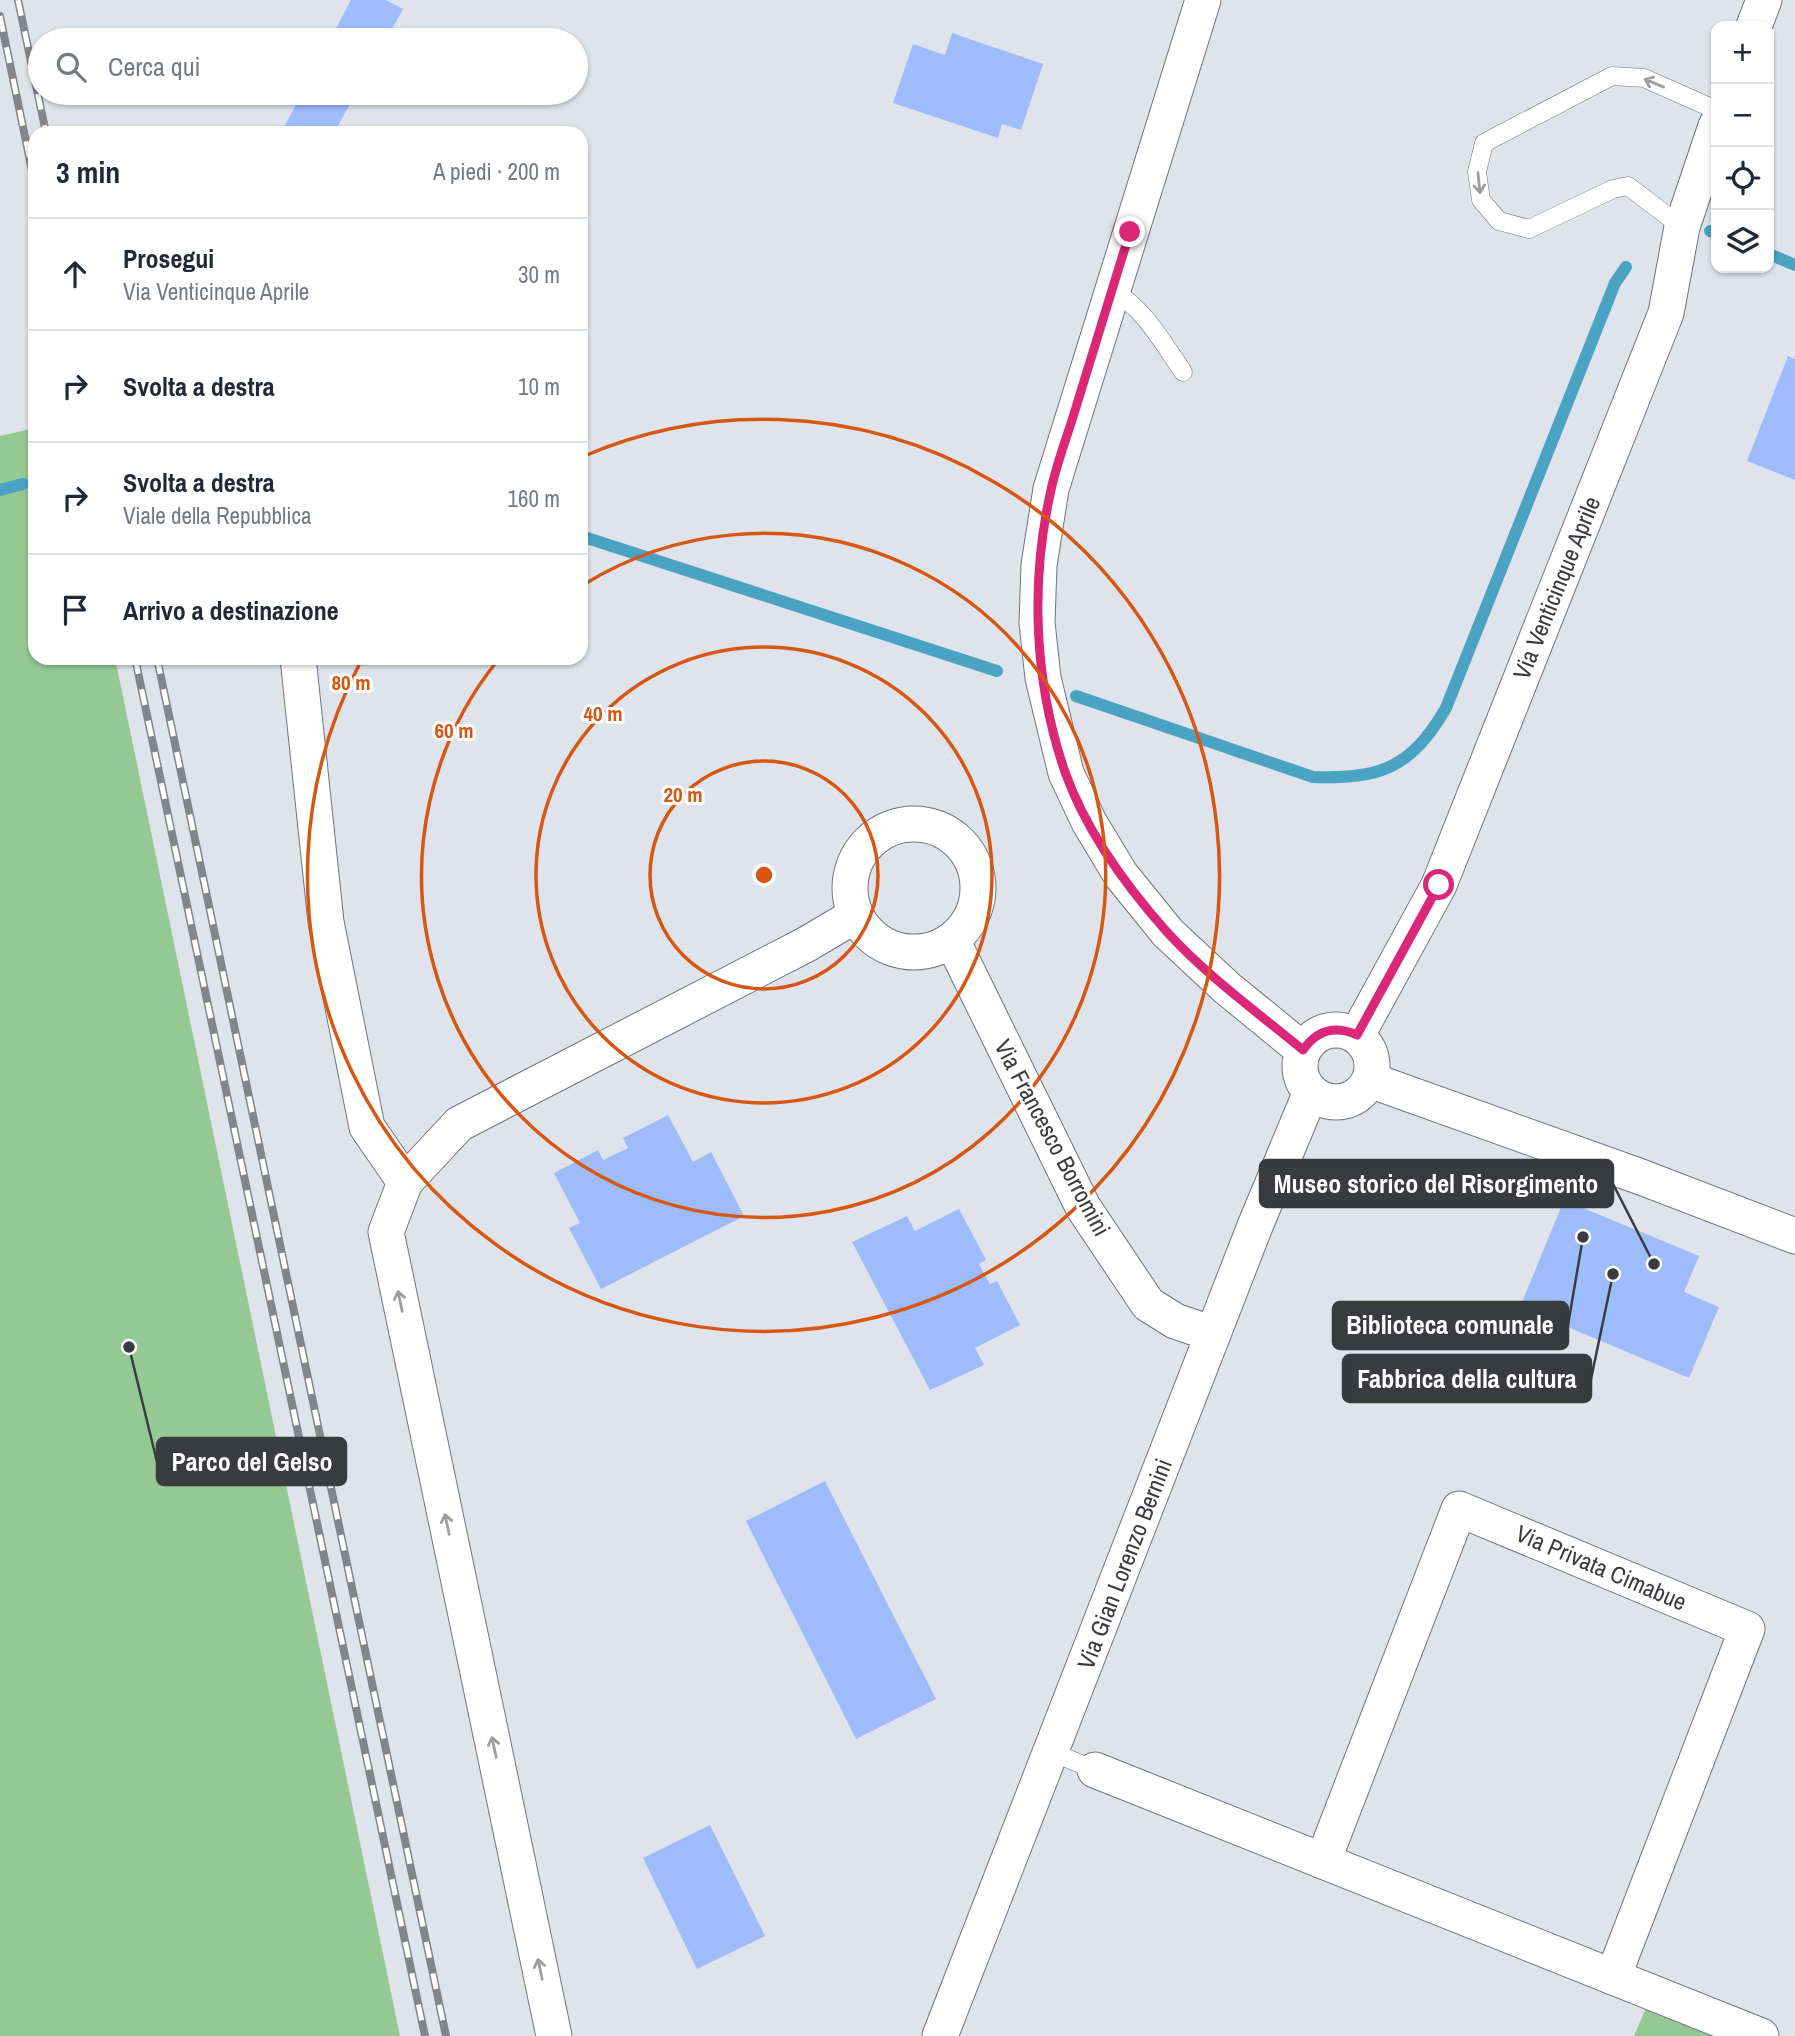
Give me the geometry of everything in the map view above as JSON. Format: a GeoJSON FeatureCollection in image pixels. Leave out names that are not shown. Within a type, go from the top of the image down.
{"type":"FeatureCollection","features":[{"type":"Feature","properties":{"kind":"street"},"geometry":{"type":"LineString","coordinates":[[1203,0],[1051,489],[1039,565],[1037,623],[1043,678],[1066,774],[1083,810],[1121,875],[1168,933],[1227,988],[1303,1050]]}},
{"type":"Feature","properties":{"kind":"street"},"geometry":{"type":"LineString","coordinates":[[1756,21],[1764,0]]}},
{"type":"Feature","properties":{"kind":"street","name":"Via Venticinque Aprile"},"geometry":{"type":"LineString","coordinates":[[1357,1035],[1439,885],[1666,313],[1682,227],[1711,140]]}},
{"type":"Feature","properties":{"kind":"street"},"geometry":{"type":"LineString","coordinates":[[299,665],[326,922],[367,1127],[405,1182]]}},
{"type":"Feature","properties":{"kind":"street"},"geometry":{"type":"LineString","coordinates":[[920,824],[941,830],[960,843],[972,861],[978,882],[976,905],[967,925],[952,940],[935,949],[916,952],[898,950],[881,943],[856,915],[850,893],[853,871],[862,851],[878,835],[898,826],[920,824]]}},
{"type":"Feature","properties":{"kind":"street"},"geometry":{"type":"LineString","coordinates":[[554,2036],[386,1232],[405,1182],[459,1124],[807,944],[856,915]]}},
{"type":"Feature","properties":{"kind":"street","name":"Via Francesco Borromini"},"geometry":{"type":"LineString","coordinates":[[952,940],[1090,1218],[1148,1304],[1175,1321],[1213,1334]]}},
{"type":"Feature","properties":{"kind":"street"},"geometry":{"type":"LineString","coordinates":[[1346,1030],[1357,1035],[1366,1044],[1371,1055],[1373,1068],[1370,1080],[1364,1090],[1344,1102],[1321,1099],[1304,1083],[1300,1072],[1303,1050],[1310,1040],[1321,1032],[1346,1030]]}},
{"type":"Feature","properties":{"kind":"street"},"geometry":{"type":"LineString","coordinates":[[1370,1080],[1642,1177],[1795,1236]]}},
{"type":"Feature","properties":{"kind":"street","name":"Via Gian Lorenzo Bernini"},"geometry":{"type":"LineString","coordinates":[[951,2033],[1052,1752],[1213,1334],[1311,1092]]}},
{"type":"Feature","properties":{"kind":"street","name":"Via Privata Cimabue"},"geometry":{"type":"LineString","coordinates":[[1323,1861],[1459,1509],[1747,1629],[1613,1977]]}},
{"type":"Feature","properties":{"kind":"street"},"geometry":{"type":"LineString","coordinates":[[1095,1770],[1761,2036]]}},
{"type":"Feature","properties":{"kind":"lane"},"geometry":{"type":"LineString","coordinates":[[1682,227],[1628,186],[1613,189],[1529,229],[1499,221],[1480,200],[1477,172],[1484,144],[1612,76],[1644,78],[1711,108]]}},
{"type":"Feature","properties":{"kind":"lane"},"geometry":{"type":"LineString","coordinates":[[1112,290],[1127,298],[1146,319],[1184,372]]}},
{"type":"Feature","properties":{"kind":"lane"},"geometry":{"type":"LineString","coordinates":[[1052,1752],[1095,1770]]}},
{"type":"Feature","properties":{"kind":"green space"},"geometry":{"type":"Polygon","coordinates":[[[28,430],[28,665],[116,665],[400,2036],[0,2036],[0,436],[28,430]]]}},
{"type":"Feature","properties":{"kind":"green space"},"geometry":{"type":"Polygon","coordinates":[[[1646,2008],[1713,2036],[1634,2036],[1646,2008]]]}},
{"type":"Feature","properties":{"kind":"building"},"geometry":{"type":"Polygon","coordinates":[[[351,0],[386,0],[403,9],[393,28],[336,28],[351,0]]]}},
{"type":"Feature","properties":{"kind":"building"},"geometry":{"type":"Polygon","coordinates":[[[952,33],[1043,64],[1021,130],[1002,124],[998,138],[893,103],[913,44],[945,55],[952,33]]]}},
{"type":"Feature","properties":{"kind":"building"},"geometry":{"type":"Polygon","coordinates":[[[296,105],[349,105],[338,126],[285,126],[296,105]]]}},
{"type":"Feature","properties":{"kind":"building"},"geometry":{"type":"Polygon","coordinates":[[[1788,356],[1795,359],[1795,480],[1747,461],[1788,356]]]}},
{"type":"Feature","properties":{"kind":"building"},"geometry":{"type":"Polygon","coordinates":[[[668,1115],[693,1162],[711,1152],[744,1216],[601,1289],[569,1228],[580,1223],[554,1173],[598,1150],[603,1160],[628,1148],[623,1138],[668,1115]]]}},
{"type":"Feature","properties":{"kind":"building"},"geometry":{"type":"Polygon","coordinates":[[[1564,1200],[1699,1256],[1684,1292],[1719,1307],[1689,1378],[1520,1307],[1564,1200]]]}},
{"type":"Feature","properties":{"kind":"building"},"geometry":{"type":"Polygon","coordinates":[[[959,1209],[986,1260],[979,1264],[990,1284],[997,1281],[1020,1325],[975,1348],[984,1365],[930,1390],[852,1242],[907,1216],[915,1231],[959,1209]]]}},
{"type":"Feature","properties":{"kind":"building"},"geometry":{"type":"Polygon","coordinates":[[[825,1481],[936,1699],[856,1739],[746,1521],[825,1481]]]}},
{"type":"Feature","properties":{"kind":"building"},"geometry":{"type":"Polygon","coordinates":[[[710,1825],[765,1936],[697,1969],[643,1858],[710,1825]]]}},
{"type":"Feature","properties":{"kind":"waterway"},"geometry":{"type":"LineString","coordinates":[[1774,256],[1795,265]]}},
{"type":"Feature","properties":{"kind":"waterway"},"geometry":{"type":"LineString","coordinates":[[1076,696],[1313,777],[1358,776],[1392,766],[1406,757],[1420,744],[1446,708],[1615,283],[1626,267]]}},
{"type":"Feature","properties":{"kind":"waterway"},"geometry":{"type":"LineString","coordinates":[[0,490],[23,484]]}},
{"type":"Feature","properties":{"kind":"waterway"},"geometry":{"type":"LineString","coordinates":[[588,538],[997,671]]}},
{"type":"Feature","properties":{"kind":"railway"},"geometry":{"type":"LineString","coordinates":[[18,0],[28,48]]}},
{"type":"Feature","properties":{"kind":"railway"},"geometry":{"type":"LineString","coordinates":[[0,16],[28,151]]}},
{"type":"Feature","properties":{"kind":"railway"},"geometry":{"type":"LineString","coordinates":[[40,105],[45,126]]}},
{"type":"Feature","properties":{"kind":"railway"},"geometry":{"type":"LineString","coordinates":[[136,665],[425,2036]]}},
{"type":"Feature","properties":{"kind":"railway"},"geometry":{"type":"LineString","coordinates":[[158,665],[446,2036]]}},
{"type":"Feature","properties":{"kind":"place","name":"Biblioteca comunale"},"geometry":{"type":"Point","coordinates":[1583,1237]}},
{"type":"Feature","properties":{"kind":"place","name":"Museo storico del Risorgimento"},"geometry":{"type":"Point","coordinates":[1654,1264]}},
{"type":"Feature","properties":{"kind":"place","name":"Fabbrica della cultura"},"geometry":{"type":"Point","coordinates":[1613,1274]}},
{"type":"Feature","properties":{"kind":"place","name":"Parco del Gelso"},"geometry":{"type":"Point","coordinates":[129,1347]}},
{"type":"Feature","properties":{"kind":"route"},"geometry":{"type":"LineString","coordinates":[[1130,232],[1051,489],[1039,565],[1037,623],[1043,678],[1066,774],[1089,822],[1121,875],[1168,933],[1227,988],[1303,1050],[1310,1040],[1321,1032],[1346,1030],[1357,1035],[1439,885]]}}]}
